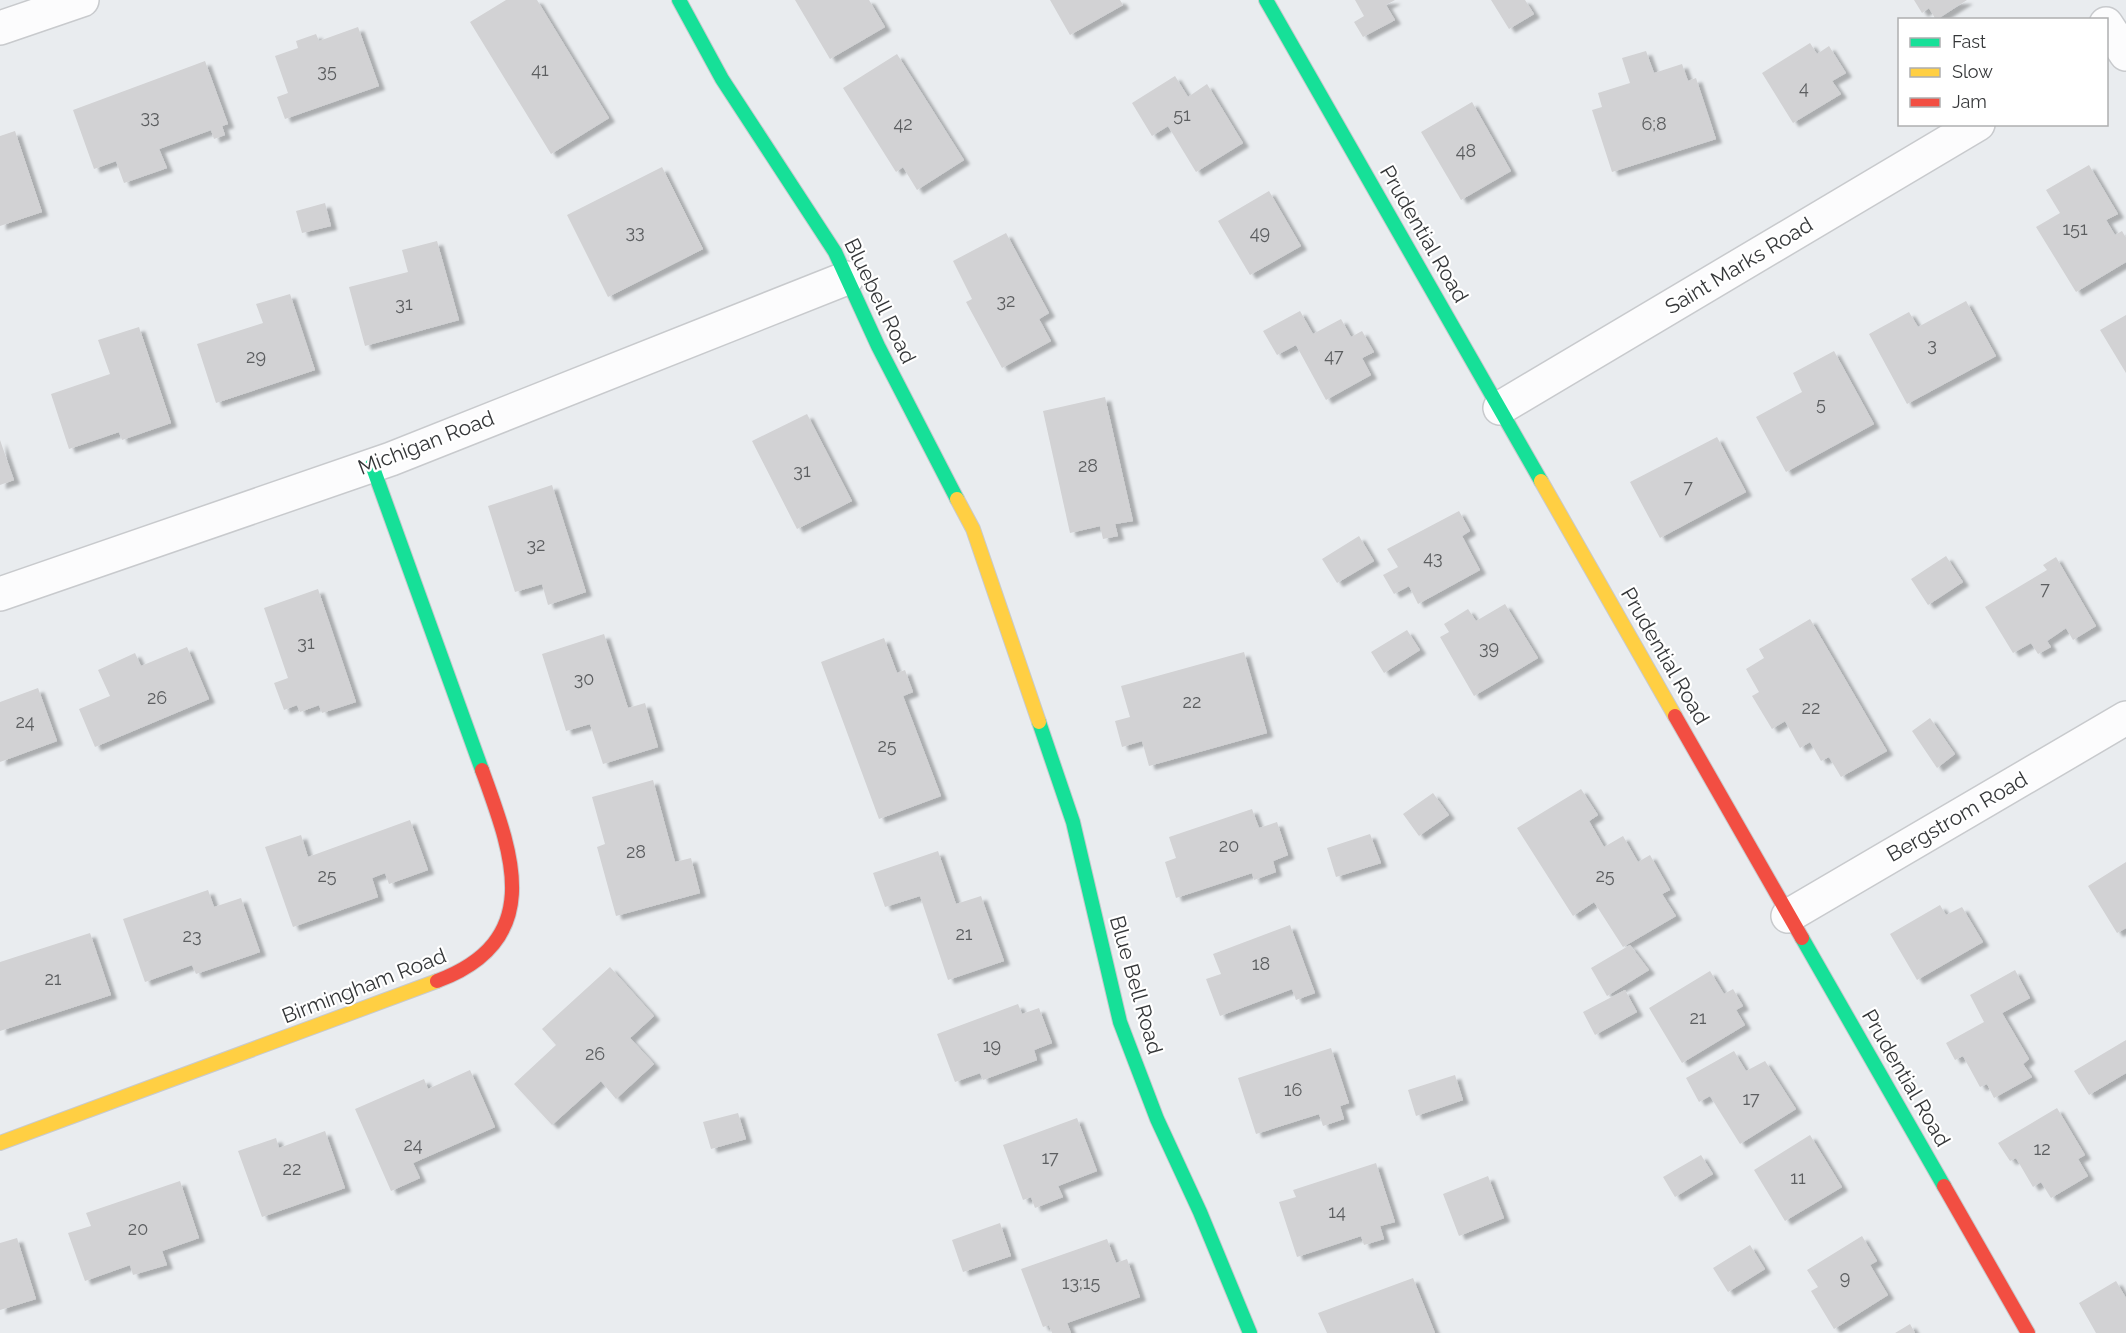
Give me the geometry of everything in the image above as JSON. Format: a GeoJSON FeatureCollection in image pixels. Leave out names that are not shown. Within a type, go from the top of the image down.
{"type":"FeatureCollection","features":[{"type":"Feature","properties":{"kind":"street"},"geometry":{"type":"LineString","coordinates":[[0,28],[82,0]]}},
{"type":"Feature","properties":{"kind":"street","name":"Bluebell Road"},"geometry":{"type":"LineString","coordinates":[[679,0],[722,79],[835,252],[878,346],[973,529],[1012,638]]}},
{"type":"Feature","properties":{"kind":"street","name":"Prudential Road"},"geometry":{"type":"LineString","coordinates":[[1266,0],[2028,1333]]}},
{"type":"Feature","properties":{"kind":"street"},"geometry":{"type":"LineString","coordinates":[[2091,0],[2101,18]]}},
{"type":"Feature","properties":{"kind":"street","name":"Saint Marks Road"},"geometry":{"type":"LineString","coordinates":[[1500,408],[1975,126]]}},
{"type":"Feature","properties":{"kind":"street","name":"Michigan Road"},"geometry":{"type":"LineString","coordinates":[[0,594],[372,465],[847,278]]}},
{"type":"Feature","properties":{"kind":"street","name":"Birmingham Road"},"geometry":{"type":"LineString","coordinates":[[0,1143],[459,973],[488,951],[505,930],[512,911],[514,886],[506,834],[372,465]]}},
{"type":"Feature","properties":{"kind":"street","name":"Blue Bell Road"},"geometry":{"type":"LineString","coordinates":[[1012,638],[1073,822],[1120,1022],[1157,1119],[1213,1243],[1250,1333]]}},
{"type":"Feature","properties":{"kind":"street","name":"Bergstrom Road"},"geometry":{"type":"LineString","coordinates":[[1788,916],[2126,718]]}},
{"type":"Feature","properties":{"kind":"building"},"geometry":{"type":"Polygon","coordinates":[[[506,0],[537,0],[609,118],[551,154],[470,22],[506,0]]]}},
{"type":"Feature","properties":{"kind":"building"},"geometry":{"type":"Polygon","coordinates":[[[795,0],[869,0],[885,27],[830,59],[795,0]]]}},
{"type":"Feature","properties":{"kind":"building"},"geometry":{"type":"Polygon","coordinates":[[[1050,0],[1120,0],[1123,5],[1070,35],[1050,0]]]}},
{"type":"Feature","properties":{"kind":"building"},"geometry":{"type":"Polygon","coordinates":[[[1355,0],[1395,0],[1386,5],[1395,20],[1363,37],[1354,22],[1364,16],[1355,0]]]}},
{"type":"Feature","properties":{"kind":"building"},"geometry":{"type":"Polygon","coordinates":[[[1491,0],[1525,0],[1534,14],[1509,29],[1491,0]]]}},
{"type":"Feature","properties":{"kind":"building"},"geometry":{"type":"Polygon","coordinates":[[[1914,0],[1967,0],[1939,18],[1935,18],[1929,8],[1922,13],[1914,0]]]}},
{"type":"Feature","properties":{"kind":"building"},"geometry":{"type":"Polygon","coordinates":[[[358,27],[379,86],[285,119],[277,97],[288,93],[275,56],[298,48],[296,41],[316,34],[319,41],[358,27]]]}},
{"type":"Feature","properties":{"kind":"building"},"geometry":{"type":"Polygon","coordinates":[[[1810,43],[1817,54],[1829,46],[1846,73],[1832,81],[1841,94],[1793,123],[1762,73],[1810,43]]]}},
{"type":"Feature","properties":{"kind":"building"},"geometry":{"type":"Polygon","coordinates":[[[1646,51],[1654,73],[1682,64],[1688,81],[1696,78],[1716,139],[1612,172],[1592,110],[1602,107],[1598,93],[1630,83],[1622,58],[1646,51]]]}},
{"type":"Feature","properties":{"kind":"building"},"geometry":{"type":"Polygon","coordinates":[[[897,54],[964,160],[917,190],[903,167],[896,172],[843,88],[897,54]]]}},
{"type":"Feature","properties":{"kind":"building"},"geometry":{"type":"Polygon","coordinates":[[[205,61],[228,124],[222,126],[225,135],[214,139],[211,130],[159,149],[167,168],[124,183],[116,161],[94,169],[73,110],[205,61]]]}},
{"type":"Feature","properties":{"kind":"building"},"geometry":{"type":"Polygon","coordinates":[[[1175,76],[1188,97],[1207,84],[1243,143],[1196,172],[1168,126],[1152,136],[1132,103],[1175,76]]]}},
{"type":"Feature","properties":{"kind":"building"},"geometry":{"type":"Polygon","coordinates":[[[1472,102],[1511,171],[1461,200],[1421,132],[1472,102]]]}},
{"type":"Feature","properties":{"kind":"building"},"geometry":{"type":"Polygon","coordinates":[[[15,131],[42,212],[0,226],[0,136],[15,131]]]}},
{"type":"Feature","properties":{"kind":"building"},"geometry":{"type":"Polygon","coordinates":[[[2089,165],[2118,214],[2106,220],[2115,235],[2122,231],[2126,238],[2126,262],[2076,292],[2036,227],[2060,213],[2046,190],[2089,165]]]}},
{"type":"Feature","properties":{"kind":"building"},"geometry":{"type":"Polygon","coordinates":[[[662,167],[703,249],[608,297],[567,215],[662,167]]]}},
{"type":"Feature","properties":{"kind":"building"},"geometry":{"type":"Polygon","coordinates":[[[1269,191],[1301,246],[1250,275],[1218,221],[1269,191]]]}},
{"type":"Feature","properties":{"kind":"building"},"geometry":{"type":"Polygon","coordinates":[[[325,203],[331,226],[302,233],[296,211],[325,203]]]}},
{"type":"Feature","properties":{"kind":"building"},"geometry":{"type":"Polygon","coordinates":[[[1006,233],[1049,313],[1039,319],[1051,341],[1002,368],[966,302],[972,299],[953,261],[1006,233]]]}},
{"type":"Feature","properties":{"kind":"building"},"geometry":{"type":"Polygon","coordinates":[[[437,241],[459,320],[365,346],[349,287],[408,272],[402,250],[437,241]]]}},
{"type":"Feature","properties":{"kind":"building"},"geometry":{"type":"Polygon","coordinates":[[[290,294],[315,370],[216,403],[197,344],[263,323],[256,304],[290,294]]]}},
{"type":"Feature","properties":{"kind":"building"},"geometry":{"type":"Polygon","coordinates":[[[1966,301],[1996,356],[1907,404],[1869,334],[1909,312],[1918,327],[1966,301]]]}},
{"type":"Feature","properties":{"kind":"building"},"geometry":{"type":"Polygon","coordinates":[[[1300,311],[1313,334],[1341,319],[1351,337],[1362,331],[1374,352],[1362,358],[1371,375],[1326,400],[1296,345],[1277,355],[1263,331],[1300,311]]]}},
{"type":"Feature","properties":{"kind":"building"},"geometry":{"type":"Polygon","coordinates":[[[2126,315],[2126,373],[2100,330],[2126,315]]]}},
{"type":"Feature","properties":{"kind":"building"},"geometry":{"type":"Polygon","coordinates":[[[139,327],[171,423],[122,440],[119,432],[69,449],[51,394],[110,374],[98,340],[139,327]]]}},
{"type":"Feature","properties":{"kind":"building"},"geometry":{"type":"Polygon","coordinates":[[[1834,351],[1874,424],[1786,472],[1756,417],[1802,392],[1793,373],[1834,351]]]}},
{"type":"Feature","properties":{"kind":"building"},"geometry":{"type":"Polygon","coordinates":[[[1105,397],[1133,521],[1115,524],[1118,536],[1103,539],[1100,526],[1070,533],[1043,411],[1105,397]]]}},
{"type":"Feature","properties":{"kind":"building"},"geometry":{"type":"Polygon","coordinates":[[[807,414],[852,501],[797,529],[752,441],[807,414]]]}},
{"type":"Feature","properties":{"kind":"building"},"geometry":{"type":"Polygon","coordinates":[[[1717,437],[1746,492],[1660,538],[1630,482],[1717,437]]]}},
{"type":"Feature","properties":{"kind":"building"},"geometry":{"type":"Polygon","coordinates":[[[0,440],[14,480],[0,485],[0,440]]]}},
{"type":"Feature","properties":{"kind":"building"},"geometry":{"type":"Polygon","coordinates":[[[552,485],[586,592],[548,605],[542,584],[515,592],[488,506],[552,485]]]}},
{"type":"Feature","properties":{"kind":"building"},"geometry":{"type":"Polygon","coordinates":[[[1459,511],[1470,531],[1462,536],[1480,570],[1418,604],[1409,586],[1394,594],[1383,575],[1398,567],[1387,549],[1459,511]]]}},
{"type":"Feature","properties":{"kind":"building"},"geometry":{"type":"Polygon","coordinates":[[[1359,536],[1374,561],[1337,583],[1322,559],[1359,536]]]}},
{"type":"Feature","properties":{"kind":"building"},"geometry":{"type":"Polygon","coordinates":[[[1946,556],[1963,582],[1928,605],[1911,579],[1946,556]]]}},
{"type":"Feature","properties":{"kind":"building"},"geometry":{"type":"Polygon","coordinates":[[[2056,557],[2096,626],[2073,640],[2066,628],[2047,641],[2051,647],[2038,654],[2031,643],[2013,653],[1985,607],[2047,570],[2043,565],[2056,557]]]}},
{"type":"Feature","properties":{"kind":"building"},"geometry":{"type":"Polygon","coordinates":[[[318,589],[356,702],[322,713],[319,705],[300,712],[297,705],[284,710],[274,683],[288,678],[264,608],[318,589]]]}},
{"type":"Feature","properties":{"kind":"building"},"geometry":{"type":"Polygon","coordinates":[[[1505,604],[1538,658],[1474,696],[1440,637],[1449,632],[1444,624],[1468,609],[1476,621],[1505,604]]]}},
{"type":"Feature","properties":{"kind":"building"},"geometry":{"type":"Polygon","coordinates":[[[1810,619],[1887,751],[1841,777],[1829,757],[1821,761],[1810,742],[1800,748],[1785,721],[1772,729],[1752,696],[1759,692],[1746,669],[1764,658],[1759,649],[1810,619]]]}},
{"type":"Feature","properties":{"kind":"building"},"geometry":{"type":"Polygon","coordinates":[[[1407,630],[1420,650],[1384,673],[1371,652],[1407,630]]]}},
{"type":"Feature","properties":{"kind":"building"},"geometry":{"type":"Polygon","coordinates":[[[604,634],[628,708],[645,703],[658,747],[603,764],[590,724],[566,731],[542,654],[604,634]]]}},
{"type":"Feature","properties":{"kind":"building"},"geometry":{"type":"Polygon","coordinates":[[[884,638],[897,673],[905,670],[913,692],[903,696],[941,796],[879,819],[821,662],[884,638]]]}},
{"type":"Feature","properties":{"kind":"building"},"geometry":{"type":"Polygon","coordinates":[[[187,647],[209,699],[95,747],[79,709],[110,696],[98,670],[135,653],[141,666],[187,647]]]}},
{"type":"Feature","properties":{"kind":"building"},"geometry":{"type":"Polygon","coordinates":[[[1244,652],[1267,733],[1149,766],[1142,741],[1122,747],[1115,721],[1130,717],[1121,686],[1244,652]]]}},
{"type":"Feature","properties":{"kind":"building"},"geometry":{"type":"Polygon","coordinates":[[[38,688],[57,741],[0,762],[0,702],[38,688]]]}},
{"type":"Feature","properties":{"kind":"building"},"geometry":{"type":"Polygon","coordinates":[[[1930,718],[1955,754],[1937,768],[1912,731],[1930,718]]]}},
{"type":"Feature","properties":{"kind":"building"},"geometry":{"type":"Polygon","coordinates":[[[653,780],[675,862],[691,858],[700,893],[616,916],[597,847],[605,844],[592,797],[653,780]]]}},
{"type":"Feature","properties":{"kind":"building"},"geometry":{"type":"Polygon","coordinates":[[[1581,789],[1598,815],[1589,821],[1604,847],[1623,836],[1638,862],[1650,855],[1670,890],[1662,894],[1676,916],[1623,947],[1594,902],[1573,916],[1517,828],[1581,789]]]}},
{"type":"Feature","properties":{"kind":"building"},"geometry":{"type":"Polygon","coordinates":[[[1433,793],[1449,815],[1419,836],[1403,814],[1433,793]]]}},
{"type":"Feature","properties":{"kind":"building"},"geometry":{"type":"Polygon","coordinates":[[[1252,809],[1259,828],[1277,822],[1288,855],[1273,861],[1276,872],[1254,880],[1252,873],[1176,898],[1165,862],[1176,858],[1169,837],[1252,809]]]}},
{"type":"Feature","properties":{"kind":"building"},"geometry":{"type":"Polygon","coordinates":[[[410,820],[428,870],[389,884],[385,873],[372,878],[378,897],[293,927],[265,847],[301,835],[308,857],[410,820]]]}},
{"type":"Feature","properties":{"kind":"building"},"geometry":{"type":"Polygon","coordinates":[[[1370,834],[1381,863],[1336,877],[1327,848],[1370,834]]]}},
{"type":"Feature","properties":{"kind":"building"},"geometry":{"type":"Polygon","coordinates":[[[938,851],[956,904],[981,896],[1004,961],[948,980],[920,896],[885,907],[873,873],[938,851]]]}},
{"type":"Feature","properties":{"kind":"building"},"geometry":{"type":"Polygon","coordinates":[[[2126,862],[2126,928],[2117,933],[2088,886],[2126,862]]]}},
{"type":"Feature","properties":{"kind":"building"},"geometry":{"type":"Polygon","coordinates":[[[208,890],[214,907],[241,898],[260,952],[196,974],[192,965],[145,982],[123,919],[208,890]]]}},
{"type":"Feature","properties":{"kind":"building"},"geometry":{"type":"Polygon","coordinates":[[[1940,905],[1946,915],[1962,907],[1983,942],[1917,980],[1890,934],[1940,905]]]}},
{"type":"Feature","properties":{"kind":"building"},"geometry":{"type":"Polygon","coordinates":[[[1290,925],[1315,993],[1296,1000],[1292,989],[1220,1016],[1206,979],[1221,974],[1213,954],[1290,925]]]}},
{"type":"Feature","properties":{"kind":"building"},"geometry":{"type":"Polygon","coordinates":[[[90,933],[111,995],[0,1031],[0,962],[90,933]]]}},
{"type":"Feature","properties":{"kind":"building"},"geometry":{"type":"Polygon","coordinates":[[[1630,945],[1649,970],[1607,996],[1591,968],[1630,945]]]}},
{"type":"Feature","properties":{"kind":"building"},"geometry":{"type":"Polygon","coordinates":[[[610,967],[654,1016],[630,1038],[654,1064],[616,1099],[601,1081],[552,1125],[514,1084],[556,1045],[542,1029],[610,967]]]}},
{"type":"Feature","properties":{"kind":"building"},"geometry":{"type":"Polygon","coordinates":[[[2015,970],[2030,998],[2002,1013],[2029,1059],[2023,1064],[2032,1077],[1994,1098],[1987,1084],[1980,1087],[1963,1056],[1955,1060],[1946,1043],[1984,1022],[1970,995],[2015,970]]]}},
{"type":"Feature","properties":{"kind":"building"},"geometry":{"type":"Polygon","coordinates":[[[1710,971],[1724,994],[1733,989],[1743,1006],[1736,1010],[1745,1025],[1682,1063],[1649,1008],[1710,971]]]}},
{"type":"Feature","properties":{"kind":"building"},"geometry":{"type":"Polygon","coordinates":[[[1625,990],[1637,1012],[1595,1035],[1583,1012],[1625,990]]]}},
{"type":"Feature","properties":{"kind":"building"},"geometry":{"type":"Polygon","coordinates":[[[1018,1004],[1022,1014],[1039,1008],[1052,1043],[1034,1050],[1037,1060],[983,1080],[980,1073],[955,1082],[937,1034],[1018,1004]]]}},
{"type":"Feature","properties":{"kind":"building"},"geometry":{"type":"Polygon","coordinates":[[[2126,1040],[2126,1073],[2089,1095],[2074,1071],[2126,1040]]]}},
{"type":"Feature","properties":{"kind":"building"},"geometry":{"type":"Polygon","coordinates":[[[1331,1048],[1349,1103],[1340,1106],[1344,1119],[1323,1126],[1319,1114],[1256,1134],[1238,1078],[1331,1048]]]}},
{"type":"Feature","properties":{"kind":"building"},"geometry":{"type":"Polygon","coordinates":[[[1734,1051],[1746,1071],[1765,1061],[1796,1109],[1740,1144],[1710,1096],[1699,1102],[1686,1078],[1734,1051]]]}},
{"type":"Feature","properties":{"kind":"building"},"geometry":{"type":"Polygon","coordinates":[[[470,1070],[495,1127],[413,1163],[420,1178],[391,1191],[355,1109],[424,1079],[428,1089],[470,1070]]]}},
{"type":"Feature","properties":{"kind":"building"},"geometry":{"type":"Polygon","coordinates":[[[1455,1075],[1463,1100],[1416,1116],[1408,1090],[1455,1075]]]}},
{"type":"Feature","properties":{"kind":"building"},"geometry":{"type":"Polygon","coordinates":[[[2057,1108],[2085,1155],[2078,1159],[2088,1176],[2051,1198],[2041,1182],[2033,1187],[2016,1158],[2010,1161],[1998,1143],[2057,1108]]]}},
{"type":"Feature","properties":{"kind":"building"},"geometry":{"type":"Polygon","coordinates":[[[738,1113],[746,1139],[711,1149],[703,1122],[738,1113]]]}},
{"type":"Feature","properties":{"kind":"building"},"geometry":{"type":"Polygon","coordinates":[[[1077,1118],[1097,1171],[1058,1186],[1063,1197],[1035,1208],[1031,1197],[1023,1200],[1003,1145],[1077,1118]]]}},
{"type":"Feature","properties":{"kind":"building"},"geometry":{"type":"Polygon","coordinates":[[[325,1131],[345,1188],[262,1217],[238,1151],[276,1138],[279,1148],[325,1131]]]}},
{"type":"Feature","properties":{"kind":"building"},"geometry":{"type":"Polygon","coordinates":[[[1810,1135],[1842,1187],[1785,1221],[1754,1170],[1810,1135]]]}},
{"type":"Feature","properties":{"kind":"building"},"geometry":{"type":"Polygon","coordinates":[[[1701,1155],[1713,1174],[1675,1197],[1663,1177],[1701,1155]]]}},
{"type":"Feature","properties":{"kind":"building"},"geometry":{"type":"Polygon","coordinates":[[[1376,1163],[1395,1222],[1380,1226],[1384,1239],[1364,1245],[1361,1236],[1297,1257],[1279,1202],[1296,1197],[1293,1190],[1376,1163]]]}},
{"type":"Feature","properties":{"kind":"building"},"geometry":{"type":"Polygon","coordinates":[[[1488,1176],[1504,1218],[1459,1236],[1443,1194],[1488,1176]]]}},
{"type":"Feature","properties":{"kind":"building"},"geometry":{"type":"Polygon","coordinates":[[[180,1181],[199,1238],[162,1251],[167,1265],[133,1275],[130,1265],[85,1281],[68,1233],[91,1226],[86,1213],[180,1181]]]}},
{"type":"Feature","properties":{"kind":"building"},"geometry":{"type":"Polygon","coordinates":[[[1000,1223],[1011,1256],[963,1272],[952,1240],[1000,1223]]]}},
{"type":"Feature","properties":{"kind":"building"},"geometry":{"type":"Polygon","coordinates":[[[1862,1236],[1877,1261],[1870,1265],[1888,1295],[1834,1329],[1811,1291],[1818,1287],[1807,1270],[1862,1236]]]}},
{"type":"Feature","properties":{"kind":"building"},"geometry":{"type":"Polygon","coordinates":[[[17,1238],[36,1299],[0,1310],[0,1243],[17,1238]]]}},
{"type":"Feature","properties":{"kind":"building"},"geometry":{"type":"Polygon","coordinates":[[[1107,1239],[1116,1263],[1127,1259],[1140,1297],[1067,1323],[1071,1333],[1052,1333],[1049,1325],[1043,1327],[1021,1269],[1107,1239]]]}},
{"type":"Feature","properties":{"kind":"building"},"geometry":{"type":"Polygon","coordinates":[[[1750,1245],[1765,1269],[1728,1292],[1713,1268],[1750,1245]]]}},
{"type":"Feature","properties":{"kind":"building"},"geometry":{"type":"Polygon","coordinates":[[[1413,1278],[1435,1333],[1327,1333],[1318,1313],[1413,1278]]]}},
{"type":"Feature","properties":{"kind":"building"},"geometry":{"type":"Polygon","coordinates":[[[2116,1281],[2126,1298],[2126,1333],[2096,1333],[2079,1303],[2116,1281]]]}},
{"type":"Feature","properties":{"kind":"building"},"geometry":{"type":"Polygon","coordinates":[[[1910,1324],[1915,1333],[1895,1333],[1910,1324]]]}},
{"type":"Feature","properties":{"kind":"traffic: fast"},"geometry":{"type":"LineString","coordinates":[[679,0],[722,79],[835,252],[878,346],[957,499]]}},
{"type":"Feature","properties":{"kind":"traffic: fast"},"geometry":{"type":"LineString","coordinates":[[1266,0],[1541,481]]}},
{"type":"Feature","properties":{"kind":"traffic: fast"},"geometry":{"type":"LineString","coordinates":[[372,465],[482,770]]}},
{"type":"Feature","properties":{"kind":"traffic: fast"},"geometry":{"type":"LineString","coordinates":[[1039,722],[1073,822],[1120,1022],[1157,1119],[1200,1212],[1250,1333]]}},
{"type":"Feature","properties":{"kind":"traffic: fast"},"geometry":{"type":"LineString","coordinates":[[1802,938],[1944,1186]]}},
{"type":"Feature","properties":{"kind":"traffic: slow"},"geometry":{"type":"LineString","coordinates":[[1541,481],[1675,716]]}},
{"type":"Feature","properties":{"kind":"traffic: slow"},"geometry":{"type":"LineString","coordinates":[[957,499],[973,529],[1039,722]]}},
{"type":"Feature","properties":{"kind":"traffic: slow"},"geometry":{"type":"LineString","coordinates":[[0,1143],[437,981]]}},
{"type":"Feature","properties":{"kind":"traffic: jam"},"geometry":{"type":"LineString","coordinates":[[1675,716],[1802,938]]}},
{"type":"Feature","properties":{"kind":"traffic: jam"},"geometry":{"type":"LineString","coordinates":[[437,981],[472,964],[495,942],[507,918],[512,891],[510,862],[503,832],[482,770]]}},
{"type":"Feature","properties":{"kind":"traffic: jam"},"geometry":{"type":"LineString","coordinates":[[1944,1186],[2028,1333]]}}]}
